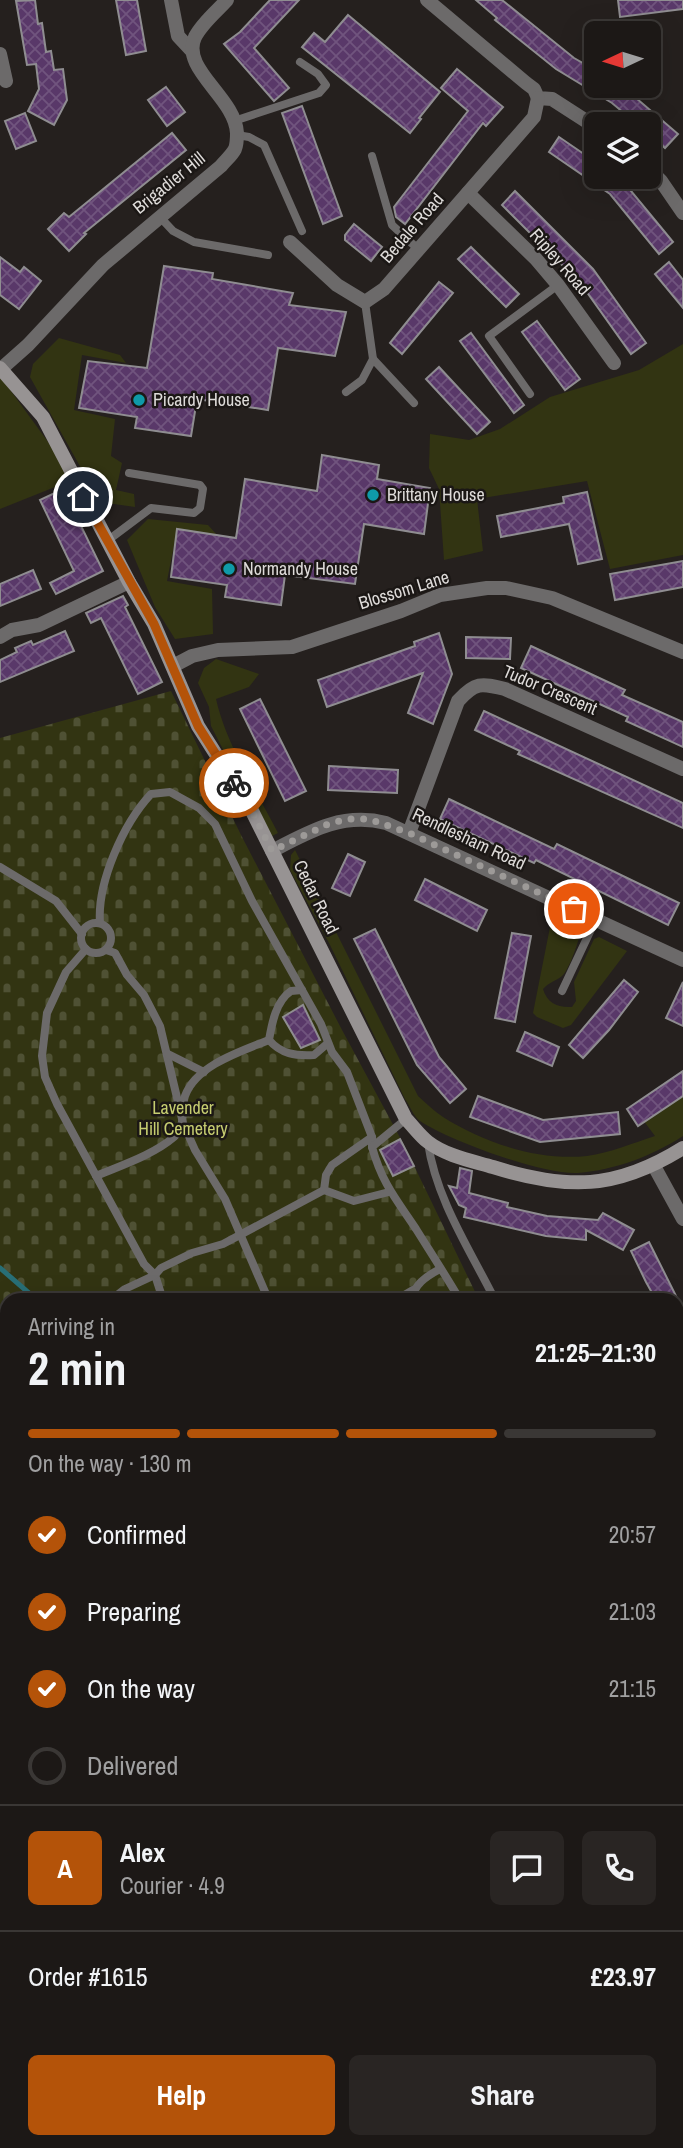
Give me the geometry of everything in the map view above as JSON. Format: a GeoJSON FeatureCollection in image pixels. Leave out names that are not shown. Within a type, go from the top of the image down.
{"type":"FeatureCollection","features":[{"type":"Feature","properties":{"kind":"street"},"geometry":{"type":"LineString","coordinates":[[171,0],[178,36],[192,51]]}},
{"type":"Feature","properties":{"kind":"street"},"geometry":{"type":"LineString","coordinates":[[227,0],[195,38],[192,51],[193,60],[228,106],[235,128]]}},
{"type":"Feature","properties":{"kind":"street"},"geometry":{"type":"LineString","coordinates":[[427,0],[534,89],[538,98],[552,99],[584,120]]}},
{"type":"Feature","properties":{"kind":"street"},"geometry":{"type":"LineString","coordinates":[[0,54],[6,81]]}},
{"type":"Feature","properties":{"kind":"street","name":"Bedale Road"},"geometry":{"type":"LineString","coordinates":[[365,302],[384,289],[534,117],[538,98]]}},
{"type":"Feature","properties":{"kind":"street","name":"Brigadier Hill"},"geometry":{"type":"LineString","coordinates":[[1,369],[28,345],[103,265],[221,166],[236,147],[235,128]]}},
{"type":"Feature","properties":{"kind":"street"},"geometry":{"type":"LineString","coordinates":[[661,185],[683,213]]}},
{"type":"Feature","properties":{"kind":"street","name":"Ripley Road"},"geometry":{"type":"LineString","coordinates":[[468,193],[536,259],[614,363]]}},
{"type":"Feature","properties":{"kind":"street"},"geometry":{"type":"LineString","coordinates":[[290,242],[337,285],[365,302]]}},
{"type":"Feature","properties":{"kind":"street","name":"Cedar Road"},"geometry":{"type":"LineString","coordinates":[[1,369],[43,417],[129,583],[154,624],[198,726],[252,811],[406,1119],[428,1143]]}},
{"type":"Feature","properties":{"kind":"street"},"geometry":{"type":"LineString","coordinates":[[0,636],[12,630],[39,625],[129,583]]}},
{"type":"Feature","properties":{"kind":"street","name":"Blossom Lane"},"geometry":{"type":"LineString","coordinates":[[173,666],[192,656],[218,650],[292,647],[440,595],[487,588],[529,592],[552,598],[683,652]]}},
{"type":"Feature","properties":{"kind":"street","name":"Tudor Crescent"},"geometry":{"type":"LineString","coordinates":[[409,833],[458,701],[469,689],[482,684],[505,689],[683,769]]}},
{"type":"Feature","properties":{"kind":"street","name":"Rendlesham Road"},"geometry":{"type":"LineString","coordinates":[[272,851],[330,823],[369,819],[409,833],[683,960]]}},
{"type":"Feature","properties":{"kind":"street"},"geometry":{"type":"LineString","coordinates":[[428,1143],[468,1160],[526,1177],[571,1183],[610,1180],[654,1166],[683,1148]]}},
{"type":"Feature","properties":{"kind":"street"},"geometry":{"type":"LineString","coordinates":[[654,1166],[683,1219]]}},
{"type":"Feature","properties":{"kind":"lane"},"geometry":{"type":"LineString","coordinates":[[235,128],[319,93],[326,85],[318,74],[300,62]]}},
{"type":"Feature","properties":{"kind":"lane"},"geometry":{"type":"LineString","coordinates":[[235,128],[264,145],[302,232]]}},
{"type":"Feature","properties":{"kind":"lane"},"geometry":{"type":"LineString","coordinates":[[372,156],[392,225],[418,249]]}},
{"type":"Feature","properties":{"kind":"lane"},"geometry":{"type":"LineString","coordinates":[[159,216],[173,232],[194,242],[268,255]]}},
{"type":"Feature","properties":{"kind":"lane"},"geometry":{"type":"LineString","coordinates":[[530,394],[489,336],[558,285]]}},
{"type":"Feature","properties":{"kind":"lane"},"geometry":{"type":"LineString","coordinates":[[365,302],[373,359],[414,403]]}},
{"type":"Feature","properties":{"kind":"lane"},"geometry":{"type":"LineString","coordinates":[[346,392],[362,380],[373,359]]}},
{"type":"Feature","properties":{"kind":"lane"},"geometry":{"type":"LineString","coordinates":[[107,541],[151,508],[194,513],[200,508],[203,489],[200,485],[129,473]]}},
{"type":"Feature","properties":{"kind":"lane"},"geometry":{"type":"LineString","coordinates":[[100,923],[99,904],[127,826],[150,794],[170,792],[199,808],[215,824],[236,871],[321,1024],[328,1043],[347,1072],[372,1142],[378,1171],[389,1192],[455,1293]]}},
{"type":"Feature","properties":{"kind":"lane"},"geometry":{"type":"LineString","coordinates":[[0,867],[56,901],[82,934],[86,949],[96,953],[106,950],[110,945],[111,934],[100,923],[88,926],[82,934]]}},
{"type":"Feature","properties":{"kind":"lane"},"geometry":{"type":"LineString","coordinates":[[562,991],[596,919]]}},
{"type":"Feature","properties":{"kind":"lane"},"geometry":{"type":"LineString","coordinates":[[86,949],[66,972],[47,1013],[42,1056],[45,1077],[144,1264],[155,1275],[161,1293]]}},
{"type":"Feature","properties":{"kind":"lane"},"geometry":{"type":"LineString","coordinates":[[106,950],[115,953],[127,975],[144,995],[160,1026],[183,1123],[195,1150],[226,1199],[266,1293]]}},
{"type":"Feature","properties":{"kind":"lane"},"geometry":{"type":"LineString","coordinates":[[269,1040],[272,1023],[281,1001],[291,991],[302,990]]}},
{"type":"Feature","properties":{"kind":"lane"},"geometry":{"type":"LineString","coordinates":[[269,1040],[276,1048],[297,1056],[314,1055],[328,1043]]}},
{"type":"Feature","properties":{"kind":"lane"},"geometry":{"type":"LineString","coordinates":[[96,1176],[158,1147],[175,1136],[183,1123],[185,1097],[204,1072],[269,1040]]}},
{"type":"Feature","properties":{"kind":"lane"},"geometry":{"type":"LineString","coordinates":[[168,1054],[204,1072]]}},
{"type":"Feature","properties":{"kind":"lane"},"geometry":{"type":"LineString","coordinates":[[324,1190],[326,1175],[332,1166],[406,1119]]}},
{"type":"Feature","properties":{"kind":"lane"},"geometry":{"type":"LineString","coordinates":[[428,1143],[431,1165],[443,1196],[492,1293]]}},
{"type":"Feature","properties":{"kind":"lane"},"geometry":{"type":"LineString","coordinates":[[120,1293],[155,1275],[161,1268],[192,1253],[223,1244],[324,1190],[354,1201],[389,1192]]}},
{"type":"Feature","properties":{"kind":"lane"},"geometry":{"type":"LineString","coordinates":[[409,1293],[426,1277],[440,1269]]}},
{"type":"Feature","properties":{"kind":"green space"},"geometry":{"type":"Polygon","coordinates":[[[59,338],[120,355],[126,363],[82,355],[74,410],[115,419],[111,456],[122,463],[116,490],[134,494],[135,507],[100,502],[30,377],[33,364],[59,338]]]}},
{"type":"Feature","properties":{"kind":"green space"},"geometry":{"type":"Polygon","coordinates":[[[683,344],[683,555],[610,569],[587,481],[477,499],[483,551],[444,560],[439,489],[429,468],[430,434],[469,440],[500,429],[550,397],[639,370],[683,344]]]}},
{"type":"Feature","properties":{"kind":"green space"},"geometry":{"type":"Polygon","coordinates":[[[0,376],[75,479],[0,509],[0,376]]]}},
{"type":"Feature","properties":{"kind":"green space"},"geometry":{"type":"Polygon","coordinates":[[[148,519],[208,525],[217,535],[177,530],[167,581],[212,589],[213,634],[175,639],[155,607],[127,540],[148,519]]]}},
{"type":"Feature","properties":{"kind":"green space"},"geometry":{"type":"Polygon","coordinates":[[[216,659],[259,674],[249,687],[216,699],[234,750],[278,833],[268,838],[211,726],[209,707],[198,683],[204,668],[216,659]]]}},
{"type":"Feature","properties":{"kind":"green space","name":"Lavender Hill Cemetery"},"geometry":{"type":"Polygon","coordinates":[[[171,691],[241,835],[404,1145],[476,1293],[0,1293],[0,738],[171,691]]]}},
{"type":"Feature","properties":{"kind":"green space"},"geometry":{"type":"Polygon","coordinates":[[[295,850],[418,1096],[440,1115],[476,1135],[512,1148],[550,1156],[587,1156],[655,1136],[643,1120],[683,1093],[683,1136],[646,1156],[619,1165],[578,1173],[543,1169],[521,1163],[452,1138],[420,1121],[405,1099],[290,870],[291,855],[295,850]]]}},
{"type":"Feature","properties":{"kind":"green space"},"geometry":{"type":"Polygon","coordinates":[[[553,912],[582,928],[565,972],[543,989],[554,1004],[572,1007],[576,1001],[574,982],[594,939],[599,937],[627,951],[571,1025],[563,1028],[533,1013],[553,912]]]}},
{"type":"Feature","properties":{"kind":"building"},"geometry":{"type":"Polygon","coordinates":[[[35,0],[46,52],[51,51],[54,70],[63,69],[67,100],[54,125],[28,111],[39,89],[36,64],[27,65],[16,1],[35,0]]]}},
{"type":"Feature","properties":{"kind":"building"},"geometry":{"type":"Polygon","coordinates":[[[116,0],[137,0],[146,51],[126,55],[116,0]]]}},
{"type":"Feature","properties":{"kind":"building"},"geometry":{"type":"Polygon","coordinates":[[[270,0],[299,0],[254,48],[289,88],[274,101],[224,44],[240,32],[270,0]]]}},
{"type":"Feature","properties":{"kind":"building"},"geometry":{"type":"Polygon","coordinates":[[[476,0],[502,0],[584,64],[584,86],[556,69],[495,20],[497,18],[476,0]]]}},
{"type":"Feature","properties":{"kind":"building"},"geometry":{"type":"Polygon","coordinates":[[[618,0],[683,0],[683,9],[620,17],[618,0]]]}},
{"type":"Feature","properties":{"kind":"building"},"geometry":{"type":"Polygon","coordinates":[[[348,15],[440,92],[410,133],[302,47],[314,33],[325,42],[348,15]]]}},
{"type":"Feature","properties":{"kind":"building"},"geometry":{"type":"Polygon","coordinates":[[[457,69],[503,107],[486,126],[483,123],[405,224],[396,217],[394,207],[468,111],[441,88],[457,69]]]}},
{"type":"Feature","properties":{"kind":"building"},"geometry":{"type":"Polygon","coordinates":[[[166,87],[185,112],[167,126],[148,100],[166,87]]]}},
{"type":"Feature","properties":{"kind":"building"},"geometry":{"type":"Polygon","coordinates":[[[604,98],[636,98],[652,112],[623,112],[604,98]]]}},
{"type":"Feature","properties":{"kind":"building"},"geometry":{"type":"Polygon","coordinates":[[[302,106],[342,216],[323,224],[282,113],[302,106]]]}},
{"type":"Feature","properties":{"kind":"building"},"geometry":{"type":"Polygon","coordinates":[[[25,113],[36,141],[16,149],[5,121],[25,113]]]}},
{"type":"Feature","properties":{"kind":"building"},"geometry":{"type":"Polygon","coordinates":[[[661,119],[678,134],[665,148],[661,144],[661,119]]]}},
{"type":"Feature","properties":{"kind":"building"},"geometry":{"type":"Polygon","coordinates":[[[172,133],[186,150],[84,233],[86,234],[69,251],[48,229],[64,213],[69,217],[172,133]]]}},
{"type":"Feature","properties":{"kind":"building"},"geometry":{"type":"Polygon","coordinates":[[[559,137],[584,154],[584,176],[549,152],[559,137]]]}},
{"type":"Feature","properties":{"kind":"building"},"geometry":{"type":"Polygon","coordinates":[[[603,189],[629,189],[673,242],[659,254],[610,194],[603,189]]]}},
{"type":"Feature","properties":{"kind":"building"},"geometry":{"type":"Polygon","coordinates":[[[515,191],[593,269],[646,343],[631,354],[581,284],[502,205],[515,191]]]}},
{"type":"Feature","properties":{"kind":"building"},"geometry":{"type":"Polygon","coordinates":[[[354,224],[382,247],[371,261],[345,240],[345,235],[354,224]]]}},
{"type":"Feature","properties":{"kind":"building"},"geometry":{"type":"Polygon","coordinates":[[[471,247],[519,294],[506,307],[458,259],[471,247]]]}},
{"type":"Feature","properties":{"kind":"building"},"geometry":{"type":"Polygon","coordinates":[[[0,257],[20,272],[24,267],[41,281],[19,309],[0,295],[0,257]]]}},
{"type":"Feature","properties":{"kind":"building"},"geometry":{"type":"Polygon","coordinates":[[[669,262],[683,280],[683,308],[655,274],[669,262]]]}},
{"type":"Feature","properties":{"kind":"building"},"geometry":{"type":"Polygon","coordinates":[[[164,266],[213,273],[212,279],[293,293],[289,305],[346,312],[335,356],[278,348],[268,410],[197,399],[191,436],[135,428],[137,417],[79,408],[88,361],[147,368],[164,266]]]}},
{"type":"Feature","properties":{"kind":"building"},"geometry":{"type":"Polygon","coordinates":[[[439,282],[453,293],[402,354],[390,343],[439,282]]]}},
{"type":"Feature","properties":{"kind":"building"},"geometry":{"type":"Polygon","coordinates":[[[537,321],[580,379],[565,390],[522,332],[537,321]]]}},
{"type":"Feature","properties":{"kind":"building"},"geometry":{"type":"Polygon","coordinates":[[[471,333],[524,405],[514,413],[460,341],[471,333]]]}},
{"type":"Feature","properties":{"kind":"building"},"geometry":{"type":"Polygon","coordinates":[[[439,367],[490,422],[477,434],[426,379],[439,367]]]}},
{"type":"Feature","properties":{"kind":"building"},"geometry":{"type":"Polygon","coordinates":[[[322,455],[379,465],[377,479],[430,488],[424,534],[364,524],[355,584],[285,575],[281,605],[225,597],[227,585],[171,577],[177,529],[236,538],[245,479],[317,491],[322,455]]]}},
{"type":"Feature","properties":{"kind":"building"},"geometry":{"type":"Polygon","coordinates":[[[63,489],[103,571],[56,594],[50,583],[74,571],[40,500],[63,489]]]}},
{"type":"Feature","properties":{"kind":"building"},"geometry":{"type":"Polygon","coordinates":[[[587,492],[602,559],[578,564],[569,524],[501,537],[497,516],[564,503],[563,497],[587,492]]]}},
{"type":"Feature","properties":{"kind":"building"},"geometry":{"type":"Polygon","coordinates":[[[683,561],[683,587],[615,600],[610,574],[683,561]]]}},
{"type":"Feature","properties":{"kind":"building"},"geometry":{"type":"Polygon","coordinates":[[[33,570],[41,589],[0,606],[0,584],[33,570]]]}},
{"type":"Feature","properties":{"kind":"building"},"geometry":{"type":"Polygon","coordinates":[[[123,596],[128,605],[125,607],[162,682],[138,694],[101,618],[91,623],[86,613],[123,596]]]}},
{"type":"Feature","properties":{"kind":"building"},"geometry":{"type":"Polygon","coordinates":[[[65,631],[74,651],[0,682],[0,660],[17,652],[15,648],[31,641],[33,645],[65,631]]]}},
{"type":"Feature","properties":{"kind":"building"},"geometry":{"type":"Polygon","coordinates":[[[439,633],[452,674],[433,724],[408,713],[423,673],[327,707],[318,680],[415,646],[414,642],[439,633]]]}},
{"type":"Feature","properties":{"kind":"building"},"geometry":{"type":"Polygon","coordinates":[[[466,637],[511,638],[510,659],[466,658],[466,637]]]}},
{"type":"Feature","properties":{"kind":"building"},"geometry":{"type":"Polygon","coordinates":[[[531,646],[625,690],[622,695],[683,722],[683,747],[626,721],[628,717],[521,668],[531,646]]]}},
{"type":"Feature","properties":{"kind":"building"},"geometry":{"type":"Polygon","coordinates":[[[260,699],[306,791],[285,801],[240,709],[260,699]]]}},
{"type":"Feature","properties":{"kind":"building"},"geometry":{"type":"Polygon","coordinates":[[[484,711],[683,803],[683,828],[518,754],[520,751],[475,730],[484,711]]]}},
{"type":"Feature","properties":{"kind":"building"},"geometry":{"type":"Polygon","coordinates":[[[329,766],[398,770],[397,793],[328,790],[329,766]]]}},
{"type":"Feature","properties":{"kind":"building"},"geometry":{"type":"Polygon","coordinates":[[[449,799],[554,849],[557,844],[679,903],[668,925],[536,860],[534,863],[440,819],[449,799]]]}},
{"type":"Feature","properties":{"kind":"building"},"geometry":{"type":"Polygon","coordinates":[[[348,854],[365,862],[350,896],[332,888],[348,854]]]}},
{"type":"Feature","properties":{"kind":"building"},"geometry":{"type":"Polygon","coordinates":[[[425,879],[487,910],[477,931],[415,900],[425,879]]]}},
{"type":"Feature","properties":{"kind":"building"},"geometry":{"type":"Polygon","coordinates":[[[375,929],[439,1057],[466,1089],[450,1103],[417,1065],[354,939],[375,929]]]}},
{"type":"Feature","properties":{"kind":"building"},"geometry":{"type":"Polygon","coordinates":[[[512,933],[531,936],[515,1022],[495,1018],[512,933]]]}},
{"type":"Feature","properties":{"kind":"building"},"geometry":{"type":"Polygon","coordinates":[[[624,980],[638,992],[583,1058],[569,1045],[624,980]]]}},
{"type":"Feature","properties":{"kind":"building"},"geometry":{"type":"Polygon","coordinates":[[[683,982],[683,1026],[666,1018],[683,982]]]}},
{"type":"Feature","properties":{"kind":"building"},"geometry":{"type":"Polygon","coordinates":[[[303,1005],[320,1040],[301,1048],[283,1017],[303,1005]]]}},
{"type":"Feature","properties":{"kind":"building"},"geometry":{"type":"Polygon","coordinates":[[[525,1032],[559,1047],[552,1066],[517,1051],[525,1032]]]}},
{"type":"Feature","properties":{"kind":"building"},"geometry":{"type":"Polygon","coordinates":[[[683,1071],[683,1096],[638,1126],[627,1109],[683,1071]]]}},
{"type":"Feature","properties":{"kind":"building"},"geometry":{"type":"Polygon","coordinates":[[[478,1096],[543,1120],[618,1112],[620,1134],[540,1142],[470,1117],[478,1096]]]}},
{"type":"Feature","properties":{"kind":"building"},"geometry":{"type":"Polygon","coordinates":[[[400,1139],[414,1166],[393,1176],[380,1150],[400,1139]]]}},
{"type":"Feature","properties":{"kind":"building"},"geometry":{"type":"Polygon","coordinates":[[[460,1168],[472,1171],[469,1193],[508,1203],[507,1207],[547,1216],[598,1220],[603,1213],[634,1230],[623,1250],[586,1230],[586,1240],[546,1236],[464,1217],[466,1208],[459,1205],[449,1186],[457,1188],[460,1168]]]}},
{"type":"Feature","properties":{"kind":"building"},"geometry":{"type":"Polygon","coordinates":[[[649,1242],[674,1293],[652,1293],[631,1251],[649,1242]]]}},
{"type":"Feature","properties":{"kind":"waterway"},"geometry":{"type":"LineString","coordinates":[[0,1268],[29,1293]]}},
{"type":"Feature","properties":{"kind":"way so far"},"geometry":{"type":"LineString","coordinates":[[234,783],[272,851],[330,823],[369,819],[409,833],[574,909]]}},
{"type":"Feature","properties":{"kind":"place","name":"Picardy House"},"geometry":{"type":"Point","coordinates":[139,400]}},
{"type":"Feature","properties":{"kind":"place","name":"Brittany House"},"geometry":{"type":"Point","coordinates":[373,495]}},
{"type":"Feature","properties":{"kind":"place","name":"Normandy House"},"geometry":{"type":"Point","coordinates":[229,569]}},
{"type":"Feature","properties":{"kind":"route"},"geometry":{"type":"LineString","coordinates":[[83,497],[154,624],[198,726],[234,783]]}}]}
